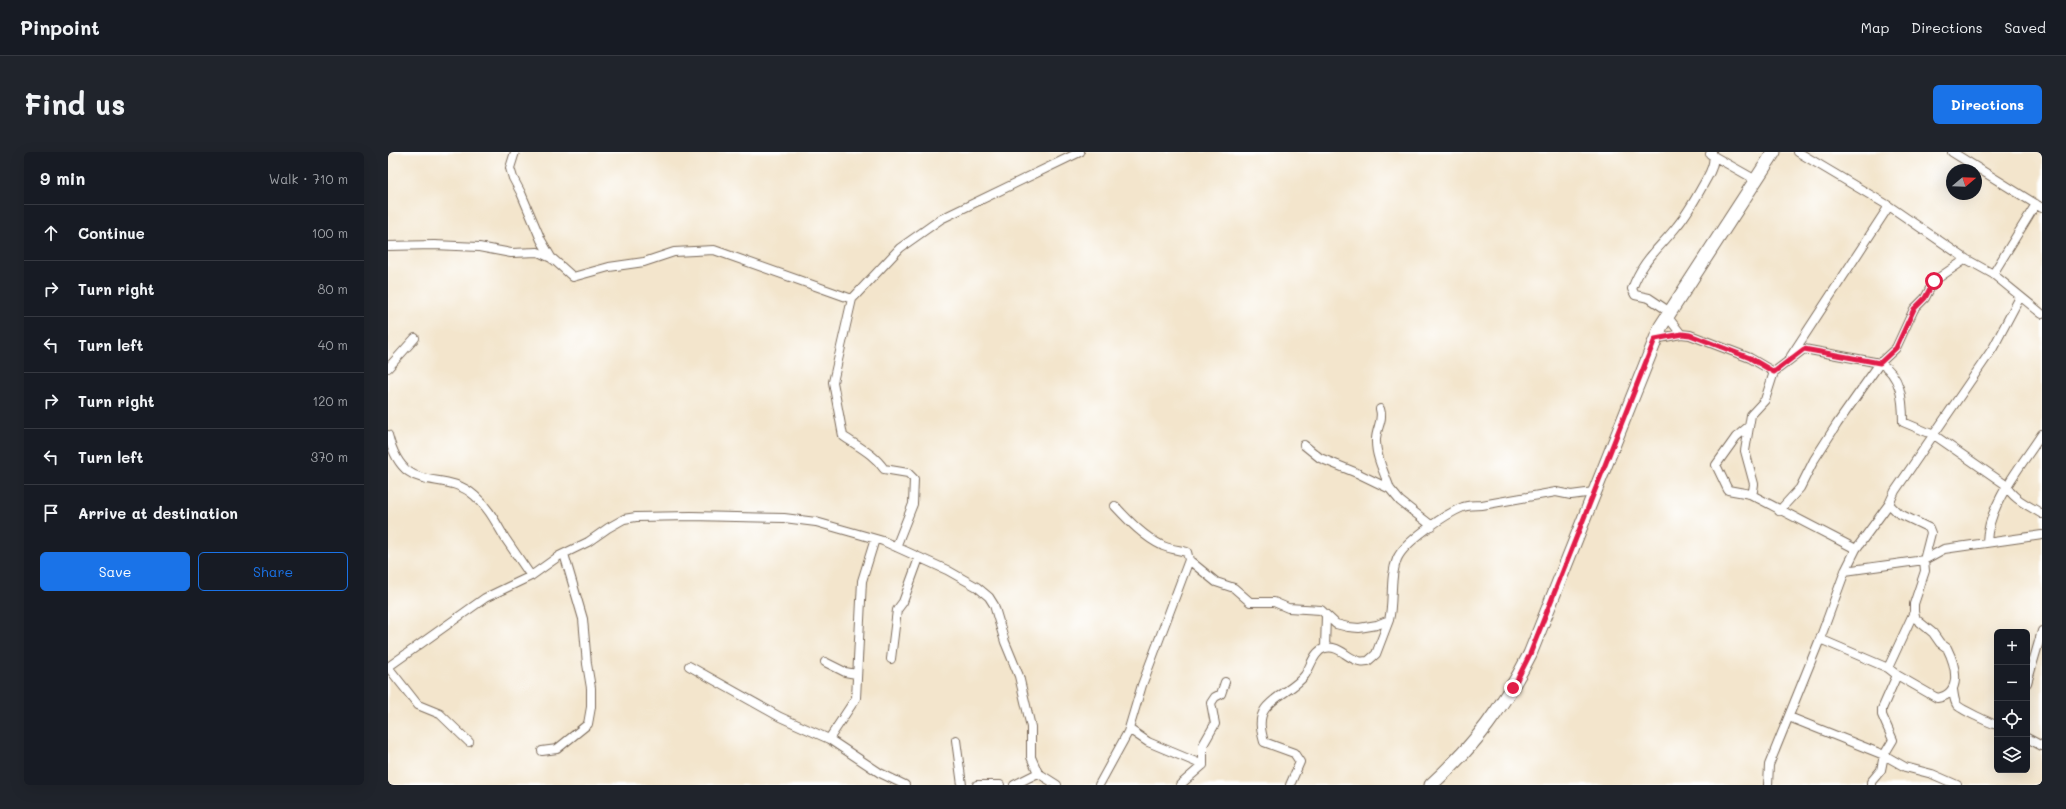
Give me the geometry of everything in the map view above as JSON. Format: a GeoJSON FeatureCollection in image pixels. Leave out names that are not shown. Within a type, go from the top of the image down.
{"type":"FeatureCollection","features":[{"type":"Feature","properties":{"kind":"main road"},"geometry":{"type":"LineString","coordinates":[[1431,785],[1460,759],[1482,732],[1513,688],[1530,654],[1655,339],[1668,314],[1774,152]]}},
{"type":"Feature","properties":{"kind":"street"},"geometry":{"type":"LineString","coordinates":[[516,152],[510,168],[513,178],[542,240],[553,259]]}},
{"type":"Feature","properties":{"kind":"street"},"geometry":{"type":"LineString","coordinates":[[896,547],[913,504],[914,479],[908,473],[884,469],[875,458],[843,436],[833,382],[852,299],[900,248],[941,219],[1080,152]]}},
{"type":"Feature","properties":{"kind":"street"},"geometry":{"type":"LineString","coordinates":[[1798,152],[1889,206],[1966,259],[1993,274],[2042,314]]}},
{"type":"Feature","properties":{"kind":"street"},"geometry":{"type":"LineString","coordinates":[[1952,152],[2039,206],[1993,274]]}},
{"type":"Feature","properties":{"kind":"street"},"geometry":{"type":"LineString","coordinates":[[1711,153],[1756,180]]}},
{"type":"Feature","properties":{"kind":"street"},"geometry":{"type":"LineString","coordinates":[[1682,334],[1668,314],[1649,298],[1635,295],[1632,289],[1638,272],[1645,261],[1678,225],[1712,170],[1711,153]]}},
{"type":"Feature","properties":{"kind":"street"},"geometry":{"type":"LineString","coordinates":[[1784,366],[1889,206]]}},
{"type":"Feature","properties":{"kind":"street"},"geometry":{"type":"LineString","coordinates":[[388,246],[434,245],[480,247],[511,253],[538,252],[553,259],[573,277],[609,267],[644,262],[674,252],[714,250],[852,299]]}},
{"type":"Feature","properties":{"kind":"street"},"geometry":{"type":"LineString","coordinates":[[1779,511],[1800,488],[1814,460],[1837,424],[1880,363],[1896,348],[1914,309],[1925,298],[1934,281],[1966,259]]}},
{"type":"Feature","properties":{"kind":"street"},"geometry":{"type":"LineString","coordinates":[[1768,785],[1769,765],[1820,639],[1844,571],[1856,549],[1889,504],[1895,491],[1993,348],[2020,297]]}},
{"type":"Feature","properties":{"kind":"street"},"geometry":{"type":"LineString","coordinates":[[1655,339],[1682,334],[1690,335],[1750,358],[1774,372]]}},
{"type":"Feature","properties":{"kind":"street"},"geometry":{"type":"LineString","coordinates":[[388,368],[415,338]]}},
{"type":"Feature","properties":{"kind":"street"},"geometry":{"type":"LineString","coordinates":[[1750,494],[1753,491],[1754,484],[1745,451],[1753,411],[1765,400],[1774,372],[1784,366],[1804,349],[1880,363],[1890,370],[1902,396],[1903,422],[1934,435],[2006,485],[2009,492],[2042,514]]}},
{"type":"Feature","properties":{"kind":"street"},"geometry":{"type":"LineString","coordinates":[[1380,409],[1382,416],[1375,440],[1377,451],[1390,489],[1400,501],[1432,526]]}},
{"type":"Feature","properties":{"kind":"street"},"geometry":{"type":"LineString","coordinates":[[1749,426],[1736,437],[1716,465],[1728,490],[1750,494],[1779,511],[1856,549]]}},
{"type":"Feature","properties":{"kind":"street"},"geometry":{"type":"LineString","coordinates":[[1986,542],[1987,530],[2006,485],[2042,434]]}},
{"type":"Feature","properties":{"kind":"street"},"geometry":{"type":"LineString","coordinates":[[388,435],[391,447],[411,475],[420,479],[462,487],[485,505],[531,576]]}},
{"type":"Feature","properties":{"kind":"street"},"geometry":{"type":"LineString","coordinates":[[1304,445],[1320,458],[1357,473],[1390,489]]}},
{"type":"Feature","properties":{"kind":"street"},"geometry":{"type":"LineString","coordinates":[[1290,785],[1300,762],[1294,753],[1264,742],[1261,729],[1262,716],[1265,709],[1305,675],[1314,658],[1325,648],[1338,648],[1358,661],[1368,661],[1376,654],[1391,612],[1390,598],[1396,560],[1407,546],[1432,526],[1458,510],[1470,505],[1482,505],[1556,492],[1571,495],[1594,492]]}},
{"type":"Feature","properties":{"kind":"street"},"geometry":{"type":"LineString","coordinates":[[1889,504],[1898,513],[1929,528],[1931,533],[1924,560],[1926,571],[1914,604],[1914,612],[1916,619],[1934,633],[1940,643],[1948,648],[1955,672],[1956,682],[1953,690],[1955,702],[1958,707]]}},
{"type":"Feature","properties":{"kind":"street"},"geometry":{"type":"LineString","coordinates":[[1099,785],[1129,729],[1142,685],[1189,560],[1187,552],[1164,546],[1153,540],[1128,520],[1115,506]]}},
{"type":"Feature","properties":{"kind":"street"},"geometry":{"type":"LineString","coordinates":[[468,742],[440,714],[418,705],[388,667],[485,598],[531,576],[564,554],[588,542],[616,523],[636,517],[691,516],[800,520],[874,539],[896,547],[947,570],[977,587],[989,598],[994,605],[1005,642],[1019,676],[1032,727],[1031,757],[1038,773],[1057,785]]}},
{"type":"Feature","properties":{"kind":"street"},"geometry":{"type":"LineString","coordinates":[[1844,571],[1853,572],[1924,560],[1944,549],[2042,535]]}},
{"type":"Feature","properties":{"kind":"street"},"geometry":{"type":"LineString","coordinates":[[829,739],[856,698],[856,674],[862,581],[874,539]]}},
{"type":"Feature","properties":{"kind":"street"},"geometry":{"type":"LineString","coordinates":[[542,751],[557,749],[588,724],[591,707],[591,688],[587,664],[583,619],[564,554]]}},
{"type":"Feature","properties":{"kind":"street"},"geometry":{"type":"LineString","coordinates":[[891,659],[897,610],[903,602],[918,558]]}},
{"type":"Feature","properties":{"kind":"street"},"geometry":{"type":"LineString","coordinates":[[1189,560],[1216,582],[1234,588],[1250,602],[1274,602],[1288,608],[1320,610],[1336,624],[1359,628],[1377,626],[1389,620]]}},
{"type":"Feature","properties":{"kind":"street"},"geometry":{"type":"LineString","coordinates":[[1888,668],[1914,612]]}},
{"type":"Feature","properties":{"kind":"street"},"geometry":{"type":"LineString","coordinates":[[1325,648],[1326,615]]}},
{"type":"Feature","properties":{"kind":"street"},"geometry":{"type":"LineString","coordinates":[[2030,673],[2042,632]]}},
{"type":"Feature","properties":{"kind":"street"},"geometry":{"type":"LineString","coordinates":[[1820,639],[1888,668],[1897,676],[1937,698],[1983,718],[1986,722],[1994,724]]}},
{"type":"Feature","properties":{"kind":"street"},"geometry":{"type":"LineString","coordinates":[[825,662],[845,672],[856,674]]}},
{"type":"Feature","properties":{"kind":"street"},"geometry":{"type":"LineString","coordinates":[[689,666],[780,717],[829,739],[880,773],[905,785]]}},
{"type":"Feature","properties":{"kind":"street"},"geometry":{"type":"LineString","coordinates":[[1871,785],[1871,782],[1881,770],[1884,755],[1893,740],[1882,715],[1882,709],[1897,676]]}},
{"type":"Feature","properties":{"kind":"street"},"geometry":{"type":"LineString","coordinates":[[1180,785],[1203,765],[1203,745],[1214,724],[1211,703],[1215,697],[1221,694],[1225,682]]}},
{"type":"Feature","properties":{"kind":"street"},"geometry":{"type":"LineString","coordinates":[[1937,698],[1944,697],[1953,690]]}},
{"type":"Feature","properties":{"kind":"street"},"geometry":{"type":"LineString","coordinates":[[1789,717],[1884,755],[1905,767],[1932,774],[1957,785]]}},
{"type":"Feature","properties":{"kind":"street"},"geometry":{"type":"LineString","coordinates":[[1129,729],[1148,742],[1203,765]]}},
{"type":"Feature","properties":{"kind":"street"},"geometry":{"type":"LineString","coordinates":[[956,740],[963,785],[968,785]]}},
{"type":"Feature","properties":{"kind":"street"},"geometry":{"type":"LineString","coordinates":[[2030,740],[2042,746]]}},
{"type":"Feature","properties":{"kind":"street"},"geometry":{"type":"LineString","coordinates":[[1014,785],[1038,773]]}},
{"type":"Feature","properties":{"kind":"street"},"geometry":{"type":"LineString","coordinates":[[977,785],[1000,785]]}},
{"type":"Feature","properties":{"kind":"route"},"geometry":{"type":"LineString","coordinates":[[1513,688],[1530,654],[1655,339],[1682,334],[1690,335],[1750,358],[1774,372],[1784,366],[1804,349],[1880,363],[1896,348],[1914,309],[1925,298],[1934,281]]}}]}
